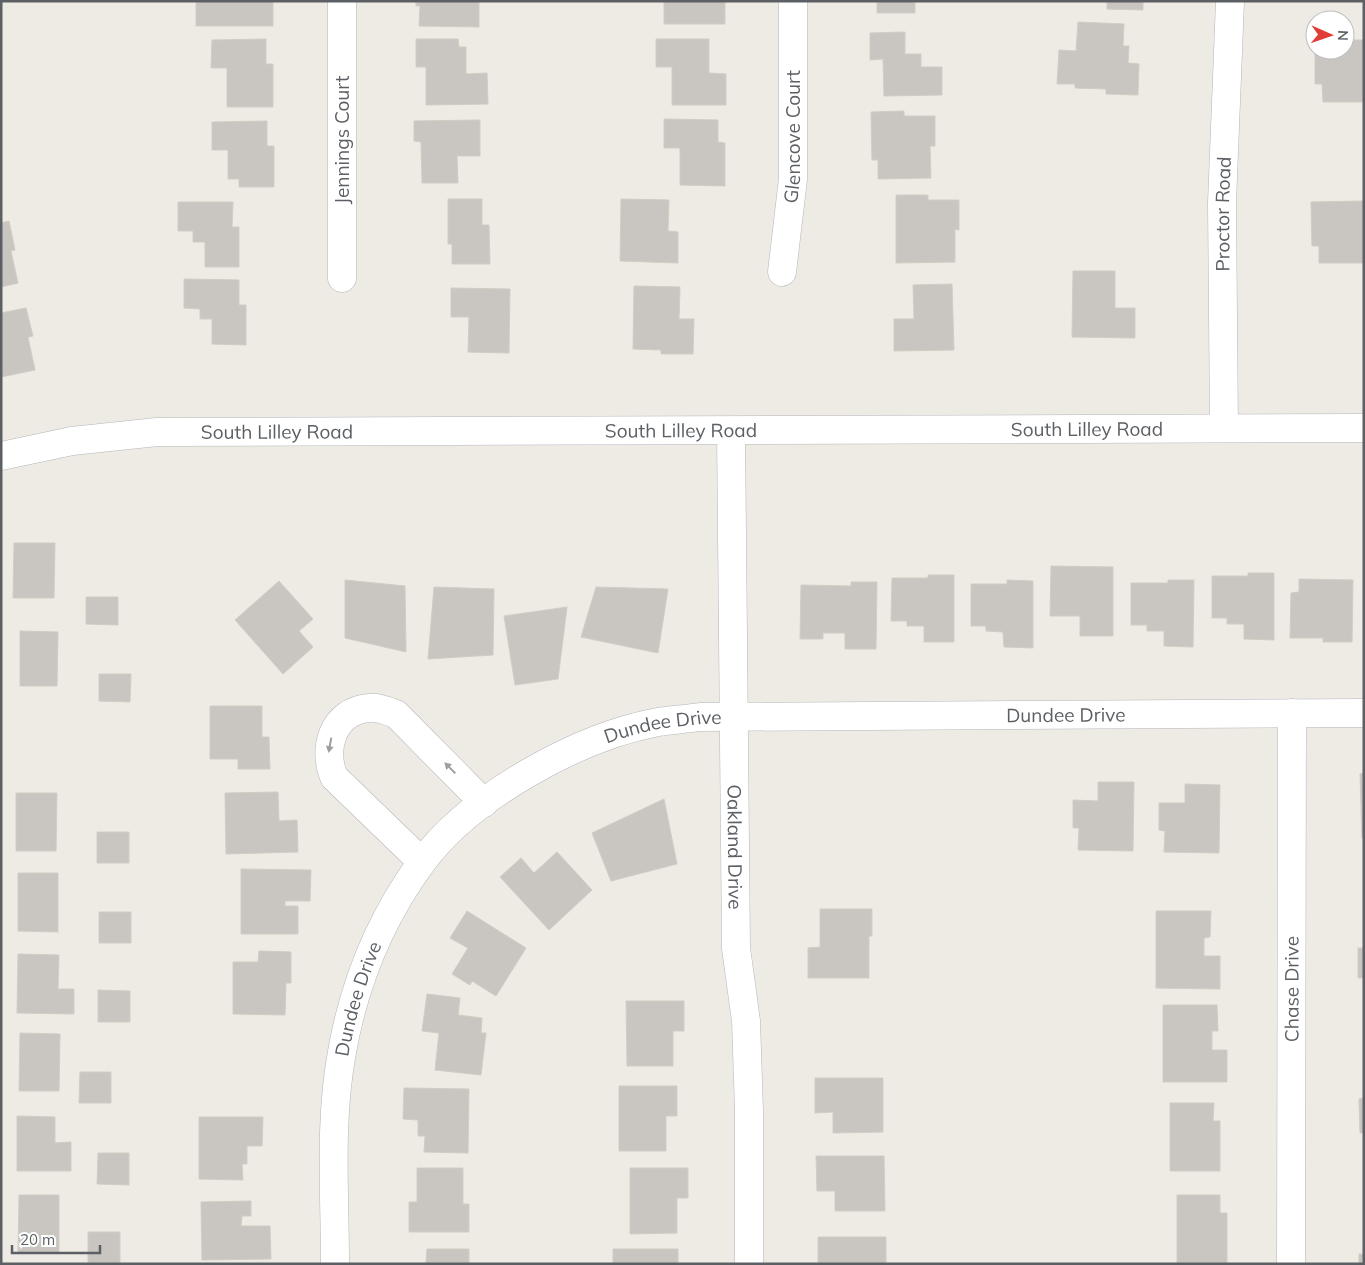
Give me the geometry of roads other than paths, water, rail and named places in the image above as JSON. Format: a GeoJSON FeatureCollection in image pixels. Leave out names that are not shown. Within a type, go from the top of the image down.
{"type":"FeatureCollection","features":[{"type":"Feature","properties":{"kind":"street","name":"Jennings Court"},"geometry":{"type":"LineString","coordinates":[[342,1],[342,278]]}},
{"type":"Feature","properties":{"kind":"street","name":"Glencove Court"},"geometry":{"type":"LineString","coordinates":[[782,272],[793,179],[793,1]]}},
{"type":"Feature","properties":{"kind":"street","name":"Proctor Road"},"geometry":{"type":"LineString","coordinates":[[1224,428],[1222,203],[1230,1]]}},
{"type":"Feature","properties":{"kind":"street","name":"South Lilley Road"},"geometry":{"type":"LineString","coordinates":[[1,456],[72,441],[157,432],[1364,428]]}},
{"type":"Feature","properties":{"kind":"street","name":"Oakland Drive"},"geometry":{"type":"LineString","coordinates":[[731,431],[736,948],[746,1021],[749,1111],[749,1264]]}},
{"type":"Feature","properties":{"kind":"street"},"geometry":{"type":"LineString","coordinates":[[422,862],[334,777],[329,765],[328,749],[332,734],[341,721],[354,712],[369,708],[396,714],[484,803]]}},
{"type":"Feature","properties":{"kind":"street","name":"Chase Drive"},"geometry":{"type":"LineString","coordinates":[[1291,1264],[1292,713]]}},
{"type":"Feature","properties":{"kind":"street","name":"Dundee Drive"},"geometry":{"type":"LineString","coordinates":[[335,1264],[337,1092],[341,1054],[349,1017],[363,969],[387,918],[422,862],[450,830],[484,803],[552,760],[602,738],[658,722],[700,717],[1364,713]]}}]}
